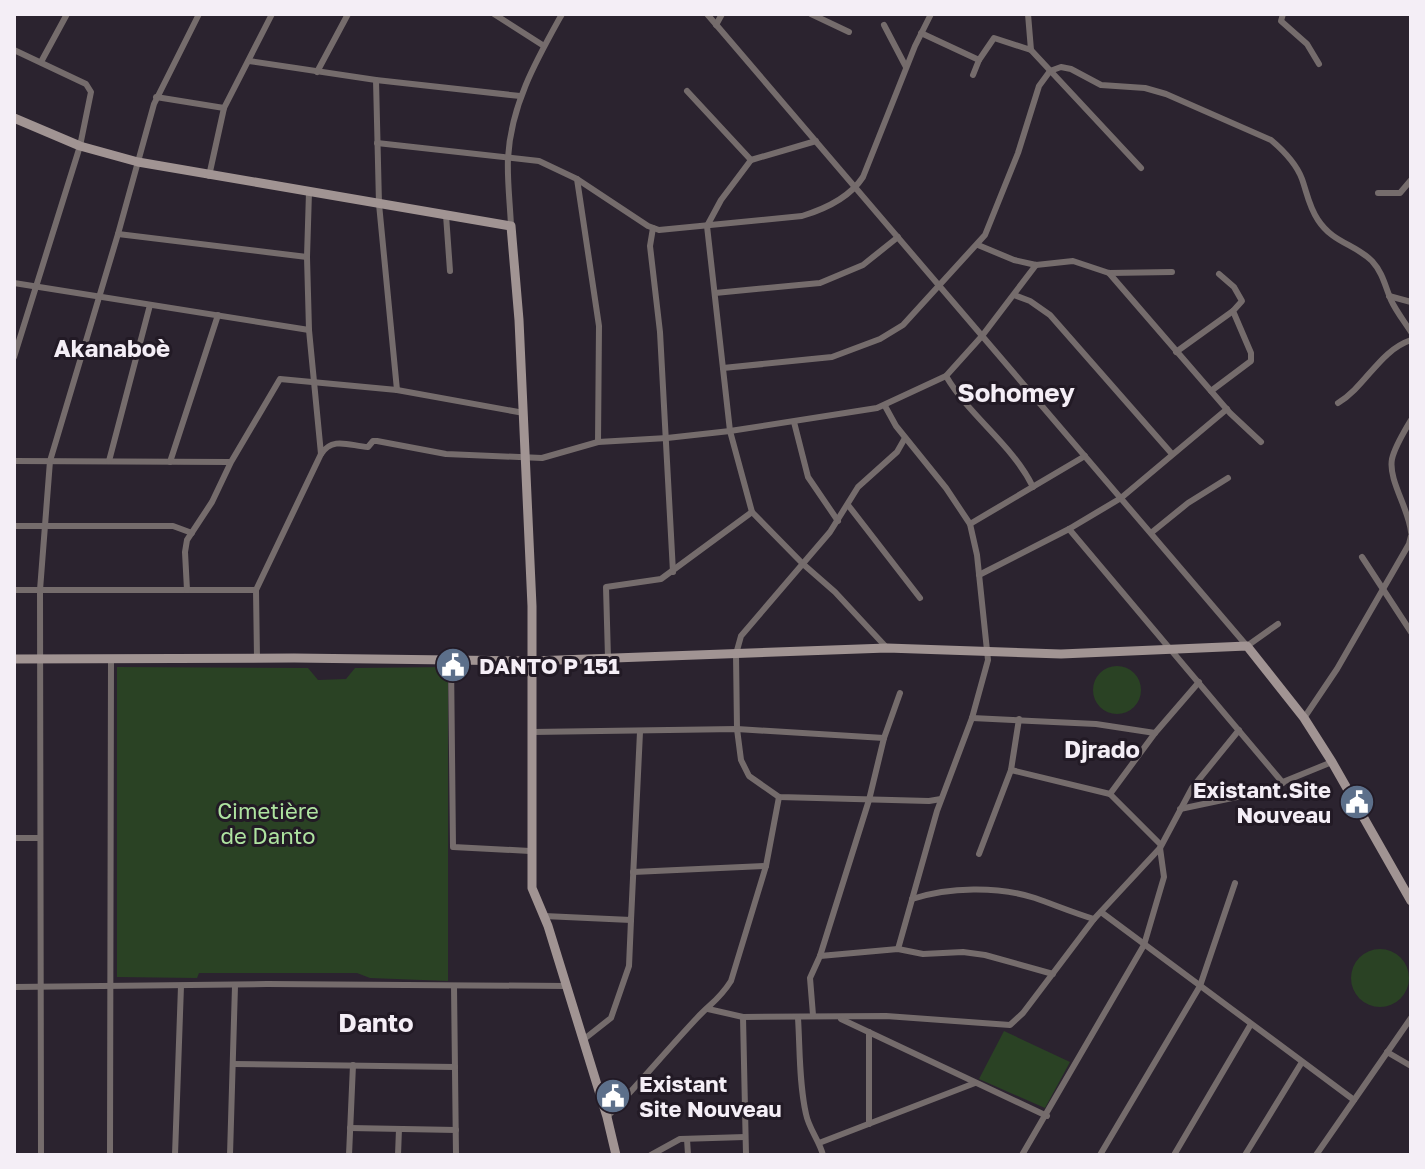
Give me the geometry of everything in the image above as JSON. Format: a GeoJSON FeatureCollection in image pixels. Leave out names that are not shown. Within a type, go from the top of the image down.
{"type":"FeatureCollection","features":[{"type":"Feature","properties":{"kind":"street"},"geometry":{"type":"LineString","coordinates":[[41,62],[67,14]]}},
{"type":"Feature","properties":{"kind":"street"},"geometry":{"type":"LineString","coordinates":[[41,1155],[40,590],[50,461],[156,97],[199,14]]}},
{"type":"Feature","properties":{"kind":"street"},"geometry":{"type":"LineString","coordinates":[[209,176],[224,108],[272,14]]}},
{"type":"Feature","properties":{"kind":"street"},"geometry":{"type":"LineString","coordinates":[[317,72],[348,14]]}},
{"type":"Feature","properties":{"kind":"street"},"geometry":{"type":"LineString","coordinates":[[494,14],[544,46]]}},
{"type":"Feature","properties":{"kind":"street"},"geometry":{"type":"LineString","coordinates":[[562,14],[520,96],[508,158],[524,413],[533,661],[530,851],[532,888],[548,926],[616,1155]]}},
{"type":"Feature","properties":{"kind":"street"},"geometry":{"type":"LineString","coordinates":[[707,14],[1247,646],[1304,718],[1411,901]]}},
{"type":"Feature","properties":{"kind":"street"},"geometry":{"type":"LineString","coordinates":[[716,25],[722,14]]}},
{"type":"Feature","properties":{"kind":"street"},"geometry":{"type":"LineString","coordinates":[[811,14],[849,32]]}},
{"type":"Feature","properties":{"kind":"street"},"geometry":{"type":"LineString","coordinates":[[377,143],[539,161],[577,179],[653,228],[802,216],[829,205],[856,188],[869,166],[906,67],[931,14]]}},
{"type":"Feature","properties":{"kind":"street"},"geometry":{"type":"LineString","coordinates":[[1028,14],[1031,50]]}},
{"type":"Feature","properties":{"kind":"street"},"geometry":{"type":"LineString","coordinates":[[1283,14],[1281,21],[1307,44],[1319,64]]}},
{"type":"Feature","properties":{"kind":"street"},"geometry":{"type":"LineString","coordinates":[[884,25],[906,67]]}},
{"type":"Feature","properties":{"kind":"street"},"geometry":{"type":"LineString","coordinates":[[921,33],[979,60]]}},
{"type":"Feature","properties":{"kind":"street"},"geometry":{"type":"LineString","coordinates":[[973,75],[994,38],[1031,50],[1141,168]]}},
{"type":"Feature","properties":{"kind":"street"},"geometry":{"type":"LineString","coordinates":[[14,50],[86,84],[90,89],[80,146],[14,357]]}},
{"type":"Feature","properties":{"kind":"street"},"geometry":{"type":"LineString","coordinates":[[249,61],[376,80],[520,96]]}},
{"type":"Feature","properties":{"kind":"street"},"geometry":{"type":"LineString","coordinates":[[723,368],[832,357],[893,331],[940,286],[985,235],[1009,176],[1039,86],[1050,71],[1061,67],[1101,85],[1145,88],[1166,94],[1271,140],[1295,165],[1310,206],[1324,228],[1342,243],[1369,258],[1381,272],[1389,296],[1411,332]]}},
{"type":"Feature","properties":{"kind":"street"},"geometry":{"type":"LineString","coordinates":[[376,80],[379,204],[397,390]]}},
{"type":"Feature","properties":{"kind":"street"},"geometry":{"type":"LineString","coordinates":[[687,91],[751,160]]}},
{"type":"Feature","properties":{"kind":"street"},"geometry":{"type":"LineString","coordinates":[[156,97],[224,108]]}},
{"type":"Feature","properties":{"kind":"street"},"geometry":{"type":"LineString","coordinates":[[14,118],[80,146],[138,162],[511,226]]}},
{"type":"Feature","properties":{"kind":"street"},"geometry":{"type":"LineString","coordinates":[[816,141],[751,160],[721,200],[707,226],[730,431],[752,512],[835,592],[887,648]]}},
{"type":"Feature","properties":{"kind":"street"},"geometry":{"type":"LineString","coordinates":[[577,179],[599,326],[598,442]]}},
{"type":"Feature","properties":{"kind":"street"},"geometry":{"type":"LineString","coordinates":[[1378,193],[1400,193],[1411,180]]}},
{"type":"Feature","properties":{"kind":"street"},"geometry":{"type":"LineString","coordinates":[[309,192],[309,330],[321,454]]}},
{"type":"Feature","properties":{"kind":"street"},"geometry":{"type":"LineString","coordinates":[[446,215],[450,271]]}},
{"type":"Feature","properties":{"kind":"street"},"geometry":{"type":"LineString","coordinates":[[653,228],[650,246],[658,309],[673,572]]}},
{"type":"Feature","properties":{"kind":"street"},"geometry":{"type":"LineString","coordinates":[[118,234],[307,257]]}},
{"type":"Feature","properties":{"kind":"street"},"geometry":{"type":"LineString","coordinates":[[715,293],[820,283],[863,265],[898,237]]}},
{"type":"Feature","properties":{"kind":"street"},"geometry":{"type":"LineString","coordinates":[[978,245],[1001,256],[1036,265],[1073,261],[1109,273],[1172,272]]}},
{"type":"Feature","properties":{"kind":"street"},"geometry":{"type":"LineString","coordinates":[[257,658],[256,590],[321,454],[330,444],[337,442],[368,447],[377,441],[446,454],[542,458],[598,442],[730,431],[885,406],[946,376],[982,336],[1036,265]]}},
{"type":"Feature","properties":{"kind":"street"},"geometry":{"type":"LineString","coordinates":[[1109,273],[1227,409],[1261,442]]}},
{"type":"Feature","properties":{"kind":"street"},"geometry":{"type":"LineString","coordinates":[[1176,352],[1233,311],[1242,301],[1234,287],[1219,274]]}},
{"type":"Feature","properties":{"kind":"street"},"geometry":{"type":"LineString","coordinates":[[14,283],[309,330]]}},
{"type":"Feature","properties":{"kind":"street"},"geometry":{"type":"LineString","coordinates":[[1014,295],[1030,301],[1050,315],[1172,454]]}},
{"type":"Feature","properties":{"kind":"street"},"geometry":{"type":"LineString","coordinates":[[1389,296],[1411,302]]}},
{"type":"Feature","properties":{"kind":"street"},"geometry":{"type":"LineString","coordinates":[[109,461],[150,305]]}},
{"type":"Feature","properties":{"kind":"street"},"geometry":{"type":"LineString","coordinates":[[1211,391],[1251,361],[1251,353],[1233,311]]}},
{"type":"Feature","properties":{"kind":"street"},"geometry":{"type":"LineString","coordinates":[[170,462],[218,315]]}},
{"type":"Feature","properties":{"kind":"street"},"geometry":{"type":"LineString","coordinates":[[1338,403],[1357,390],[1385,355],[1411,340]]}},
{"type":"Feature","properties":{"kind":"street"},"geometry":{"type":"LineString","coordinates":[[946,376],[968,408],[1015,459],[1033,487]]}},
{"type":"Feature","properties":{"kind":"street"},"geometry":{"type":"LineString","coordinates":[[187,590],[185,547],[278,380],[397,390],[524,413]]}},
{"type":"Feature","properties":{"kind":"street"},"geometry":{"type":"LineString","coordinates":[[885,406],[905,438],[946,488],[970,524],[975,541],[988,666],[937,811],[898,949]]}},
{"type":"Feature","properties":{"kind":"street"},"geometry":{"type":"LineString","coordinates":[[979,575],[1069,529],[1121,498],[1227,409]]}},
{"type":"Feature","properties":{"kind":"street"},"geometry":{"type":"LineString","coordinates":[[1304,718],[1337,669],[1409,544],[1411,534],[1405,505],[1391,462],[1411,420]]}},
{"type":"Feature","properties":{"kind":"street"},"geometry":{"type":"LineString","coordinates":[[794,422],[808,477],[838,521]]}},
{"type":"Feature","properties":{"kind":"street"},"geometry":{"type":"LineString","coordinates":[[905,438],[897,452],[864,480],[838,521],[745,631],[736,654],[737,729],[742,766],[759,785],[779,797],[941,799]]}},
{"type":"Feature","properties":{"kind":"street"},"geometry":{"type":"LineString","coordinates":[[897,452],[916,450]]}},
{"type":"Feature","properties":{"kind":"street"},"geometry":{"type":"LineString","coordinates":[[970,524],[1085,456]]}},
{"type":"Feature","properties":{"kind":"street"},"geometry":{"type":"LineString","coordinates":[[14,461],[231,462]]}},
{"type":"Feature","properties":{"kind":"street"},"geometry":{"type":"LineString","coordinates":[[1151,533],[1188,503],[1228,478]]}},
{"type":"Feature","properties":{"kind":"street"},"geometry":{"type":"LineString","coordinates":[[848,505],[920,598]]}},
{"type":"Feature","properties":{"kind":"street"},"geometry":{"type":"LineString","coordinates":[[608,658],[606,587],[651,582],[673,572],[752,512]]}},
{"type":"Feature","properties":{"kind":"street"},"geometry":{"type":"LineString","coordinates":[[14,526],[173,526],[192,533]]}},
{"type":"Feature","properties":{"kind":"street"},"geometry":{"type":"LineString","coordinates":[[1069,529],[1283,783]]}},
{"type":"Feature","properties":{"kind":"street"},"geometry":{"type":"LineString","coordinates":[[1362,557],[1411,632]]}},
{"type":"Feature","properties":{"kind":"street"},"geometry":{"type":"LineString","coordinates":[[14,590],[256,590]]}},
{"type":"Feature","properties":{"kind":"street"},"geometry":{"type":"LineString","coordinates":[[14,659],[533,661],[887,648],[1050,654],[1247,646],[1278,624]]}},
{"type":"Feature","properties":{"kind":"street"},"geometry":{"type":"LineString","coordinates":[[110,1155],[111,659]]}},
{"type":"Feature","properties":{"kind":"street"},"geometry":{"type":"LineString","coordinates":[[451,660],[453,847],[530,851]]}},
{"type":"Feature","properties":{"kind":"street"},"geometry":{"type":"LineString","coordinates":[[1110,794],[1155,733],[1199,682]]}},
{"type":"Feature","properties":{"kind":"street"},"geometry":{"type":"LineString","coordinates":[[813,1015],[810,978],[820,956],[900,693]]}},
{"type":"Feature","properties":{"kind":"street"},"geometry":{"type":"LineString","coordinates":[[972,718],[1096,724],[1155,733]]}},
{"type":"Feature","properties":{"kind":"street"},"geometry":{"type":"LineString","coordinates":[[979,854],[1011,770],[1019,719]]}},
{"type":"Feature","properties":{"kind":"street"},"geometry":{"type":"LineString","coordinates":[[532,732],[737,729],[884,738]]}},
{"type":"Feature","properties":{"kind":"street"},"geometry":{"type":"LineString","coordinates":[[708,1009],[743,1017],[886,1016],[1010,1025],[1094,919],[1161,846],[1203,773],[1239,730]]}},
{"type":"Feature","properties":{"kind":"street"},"geometry":{"type":"LineString","coordinates":[[583,1040],[611,1018],[629,966],[640,732]]}},
{"type":"Feature","properties":{"kind":"street"},"geometry":{"type":"LineString","coordinates":[[1180,809],[1237,798],[1332,762]]}},
{"type":"Feature","properties":{"kind":"street"},"geometry":{"type":"LineString","coordinates":[[1011,770],[1110,794],[1161,846],[1164,877],[1144,945],[1022,1155]]}},
{"type":"Feature","properties":{"kind":"street"},"geometry":{"type":"LineString","coordinates":[[607,1117],[648,1076],[699,1015],[721,998],[731,981],[766,866],[779,797]]}},
{"type":"Feature","properties":{"kind":"street"},"geometry":{"type":"LineString","coordinates":[[929,801],[937,811]]}},
{"type":"Feature","properties":{"kind":"street"},"geometry":{"type":"LineString","coordinates":[[14,838],[40,838]]}},
{"type":"Feature","properties":{"kind":"street"},"geometry":{"type":"LineString","coordinates":[[633,872],[766,866]]}},
{"type":"Feature","properties":{"kind":"street"},"geometry":{"type":"LineString","coordinates":[[1100,1155],[1200,986],[1235,883]]}},
{"type":"Feature","properties":{"kind":"street"},"geometry":{"type":"LineString","coordinates":[[916,886],[927,894]]}},
{"type":"Feature","properties":{"kind":"street"},"geometry":{"type":"LineString","coordinates":[[912,899],[964,890],[1009,893],[1094,919]]}},
{"type":"Feature","properties":{"kind":"street"},"geometry":{"type":"LineString","coordinates":[[1101,912],[1354,1100]]}},
{"type":"Feature","properties":{"kind":"street"},"geometry":{"type":"LineString","coordinates":[[543,916],[631,920]]}},
{"type":"Feature","properties":{"kind":"street"},"geometry":{"type":"LineString","coordinates":[[820,956],[898,949],[923,954],[963,952],[1053,974]]}},
{"type":"Feature","properties":{"kind":"street"},"geometry":{"type":"LineString","coordinates":[[175,1155],[181,986]]}},
{"type":"Feature","properties":{"kind":"street"},"geometry":{"type":"LineString","coordinates":[[230,1155],[235,986]]}},
{"type":"Feature","properties":{"kind":"street"},"geometry":{"type":"LineString","coordinates":[[454,986],[456,1155]]}},
{"type":"Feature","properties":{"kind":"street"},"geometry":{"type":"LineString","coordinates":[[14,987],[566,986]]}},
{"type":"Feature","properties":{"kind":"street"},"geometry":{"type":"LineString","coordinates":[[743,1017],[747,1153]]}},
{"type":"Feature","properties":{"kind":"street"},"geometry":{"type":"LineString","coordinates":[[798,1018],[805,1112],[823,1155]]}},
{"type":"Feature","properties":{"kind":"street"},"geometry":{"type":"LineString","coordinates":[[838,1018],[1047,1116]]}},
{"type":"Feature","properties":{"kind":"street"},"geometry":{"type":"LineString","coordinates":[[1316,1155],[1411,1018]]}},
{"type":"Feature","properties":{"kind":"street"},"geometry":{"type":"LineString","coordinates":[[1174,1155],[1251,1024]]}},
{"type":"Feature","properties":{"kind":"street"},"geometry":{"type":"LineString","coordinates":[[869,1032],[869,1124]]}},
{"type":"Feature","properties":{"kind":"street"},"geometry":{"type":"LineString","coordinates":[[1387,1052],[1411,1066]]}},
{"type":"Feature","properties":{"kind":"street"},"geometry":{"type":"LineString","coordinates":[[1245,1155],[1302,1062]]}},
{"type":"Feature","properties":{"kind":"street"},"geometry":{"type":"LineString","coordinates":[[233,1064],[455,1067]]}},
{"type":"Feature","properties":{"kind":"street"},"geometry":{"type":"LineString","coordinates":[[349,1155],[353,1065]]}},
{"type":"Feature","properties":{"kind":"street"},"geometry":{"type":"LineString","coordinates":[[819,1143],[975,1083]]}},
{"type":"Feature","properties":{"kind":"street"},"geometry":{"type":"LineString","coordinates":[[350,1128],[456,1130]]}},
{"type":"Feature","properties":{"kind":"street"},"geometry":{"type":"LineString","coordinates":[[398,1155],[399,1129]]}},
{"type":"Feature","properties":{"kind":"street"},"geometry":{"type":"LineString","coordinates":[[651,1155],[670,1143],[687,1139],[745,1137]]}},
{"type":"Feature","properties":{"kind":"street"},"geometry":{"type":"LineString","coordinates":[[687,1139],[688,1155]]}},
{"type":"Feature","properties":{"kind":"green space"},"geometry":{"type":"Polygon","coordinates":[[[1117,666],[1134,673],[1141,690],[1134,707],[1117,714],[1100,707],[1093,690],[1100,673],[1117,666]]]}},
{"type":"Feature","properties":{"kind":"green space","name":"Cimetière de Danto"},"geometry":{"type":"Polygon","coordinates":[[[117,667],[308,668],[318,680],[346,679],[355,668],[448,667],[448,981],[370,978],[357,973],[199,973],[197,978],[117,977],[117,667]]]}},
{"type":"Feature","properties":{"kind":"green space"},"geometry":{"type":"Polygon","coordinates":[[[1380,949],[1391,951],[1400,958],[1407,967],[1407,989],[1400,998],[1391,1005],[1380,1007],[1369,1005],[1360,998],[1353,989],[1351,978],[1353,967],[1360,958],[1369,951],[1380,949]]]}},
{"type":"Feature","properties":{"kind":"green space"},"geometry":{"type":"Polygon","coordinates":[[[1004,1031],[1070,1062],[1045,1108],[979,1079],[1004,1031]]]}},
{"type":"Feature","properties":{"kind":"place","name":"DANTO P 151"},"geometry":{"type":"Point","coordinates":[453,665]}},
{"type":"Feature","properties":{"kind":"place","name":"Existant.Site Nouveau"},"geometry":{"type":"Point","coordinates":[1357,802]}},
{"type":"Feature","properties":{"kind":"place","name":"Existant Site Nouveau"},"geometry":{"type":"Point","coordinates":[613,1096]}},
{"type":"Feature","properties":{"kind":"district","name":"Akanaboè"},"geometry":{"type":"Point","coordinates":[112,347]}},
{"type":"Feature","properties":{"kind":"district","name":"Sohomey"},"geometry":{"type":"Point","coordinates":[1016,392]}},
{"type":"Feature","properties":{"kind":"district","name":"Djrado"},"geometry":{"type":"Point","coordinates":[1102,748]}},
{"type":"Feature","properties":{"kind":"district","name":"Danto"},"geometry":{"type":"Point","coordinates":[376,1022]}}]}
